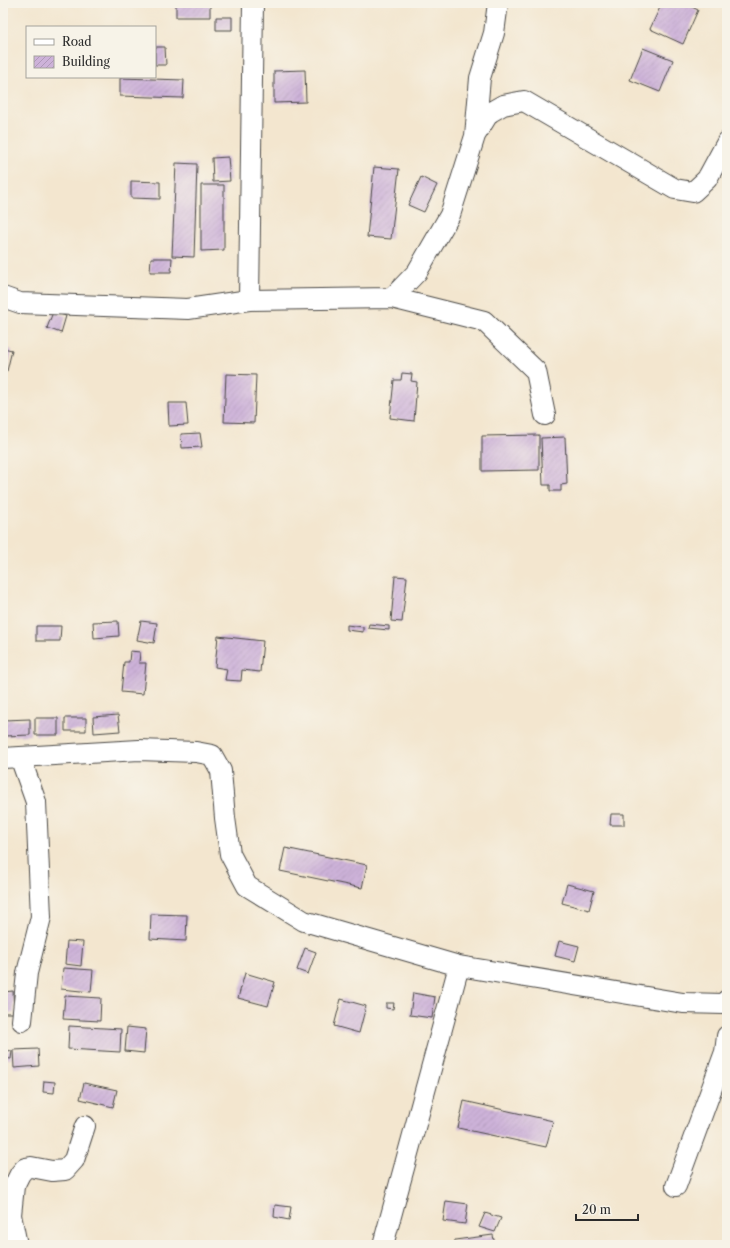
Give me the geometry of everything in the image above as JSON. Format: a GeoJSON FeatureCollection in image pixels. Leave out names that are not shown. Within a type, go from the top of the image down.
{"type":"FeatureCollection","features":[{"type":"Feature","properties":{"kind":"street"},"geometry":{"type":"LineString","coordinates":[[249,300],[253,3]]}},
{"type":"Feature","properties":{"kind":"street"},"geometry":{"type":"LineString","coordinates":[[392,298],[417,272],[450,215],[475,136],[480,78],[494,33],[498,3]]}},
{"type":"Feature","properties":{"kind":"street"},"geometry":{"type":"LineString","coordinates":[[475,136],[489,113],[503,105],[524,101],[675,189],[692,192],[707,179],[727,142]]}},
{"type":"Feature","properties":{"kind":"street"},"geometry":{"type":"LineString","coordinates":[[3,298],[20,303],[188,309],[249,300],[392,298],[484,321],[536,371],[545,415]]}},
{"type":"Feature","properties":{"kind":"street"},"geometry":{"type":"LineString","coordinates":[[22,1021],[27,973],[41,917],[36,802],[12,758],[138,750],[196,752],[212,755],[221,771],[230,854],[246,886],[304,921],[459,966],[683,1003],[726,1006]]}},
{"type":"Feature","properties":{"kind":"street"},"geometry":{"type":"LineString","coordinates":[[384,1245],[459,966]]}},
{"type":"Feature","properties":{"kind":"street"},"geometry":{"type":"LineString","coordinates":[[676,1186],[725,1052],[727,1036]]}},
{"type":"Feature","properties":{"kind":"street"},"geometry":{"type":"LineString","coordinates":[[17,1245],[12,1215],[14,1186],[20,1174],[25,1168],[31,1166],[52,1171],[65,1170],[74,1160],[85,1126]]}},
{"type":"Feature","properties":{"kind":"building"},"geometry":{"type":"Polygon","coordinates":[[[176,3],[210,3],[210,17],[176,17],[176,3]]]}},
{"type":"Feature","properties":{"kind":"building"},"geometry":{"type":"Polygon","coordinates":[[[662,3],[684,3],[698,10],[683,44],[650,29],[662,3]]]}},
{"type":"Feature","properties":{"kind":"building"},"geometry":{"type":"Polygon","coordinates":[[[216,17],[232,17],[232,30],[216,30],[216,17]]]}},
{"type":"Feature","properties":{"kind":"building"},"geometry":{"type":"Polygon","coordinates":[[[156,47],[165,47],[166,65],[156,65],[156,47]]]}},
{"type":"Feature","properties":{"kind":"building"},"geometry":{"type":"Polygon","coordinates":[[[643,48],[673,60],[660,92],[630,80],[643,48]]]}},
{"type":"Feature","properties":{"kind":"building"},"geometry":{"type":"Polygon","coordinates":[[[305,70],[306,102],[274,103],[274,71],[305,70]]]}},
{"type":"Feature","properties":{"kind":"building"},"geometry":{"type":"Polygon","coordinates":[[[120,78],[184,80],[183,98],[120,96],[120,78]]]}},
{"type":"Feature","properties":{"kind":"building"},"geometry":{"type":"Polygon","coordinates":[[[228,157],[230,181],[213,182],[212,158],[228,157]]]}},
{"type":"Feature","properties":{"kind":"building"},"geometry":{"type":"Polygon","coordinates":[[[176,163],[197,164],[194,257],[172,256],[176,163]]]}},
{"type":"Feature","properties":{"kind":"building"},"geometry":{"type":"Polygon","coordinates":[[[374,167],[399,169],[391,239],[367,237],[374,167]]]}},
{"type":"Feature","properties":{"kind":"building"},"geometry":{"type":"Polygon","coordinates":[[[421,177],[437,185],[424,212],[408,205],[421,177]]]}},
{"type":"Feature","properties":{"kind":"building"},"geometry":{"type":"Polygon","coordinates":[[[131,181],[160,182],[160,199],[131,198],[131,181]]]}},
{"type":"Feature","properties":{"kind":"building"},"geometry":{"type":"Polygon","coordinates":[[[201,185],[224,185],[224,250],[201,251],[201,185]]]}},
{"type":"Feature","properties":{"kind":"building"},"geometry":{"type":"Polygon","coordinates":[[[151,258],[172,258],[171,272],[150,272],[151,258]]]}},
{"type":"Feature","properties":{"kind":"building"},"geometry":{"type":"Polygon","coordinates":[[[53,312],[66,316],[61,333],[47,328],[53,312]]]}},
{"type":"Feature","properties":{"kind":"building"},"geometry":{"type":"Polygon","coordinates":[[[3,348],[12,350],[7,371],[3,370],[3,348]]]}},
{"type":"Feature","properties":{"kind":"building"},"geometry":{"type":"Polygon","coordinates":[[[402,373],[412,374],[411,381],[417,382],[414,421],[390,418],[394,380],[401,380],[402,373]]]}},
{"type":"Feature","properties":{"kind":"building"},"geometry":{"type":"Polygon","coordinates":[[[226,374],[256,375],[254,423],[224,422],[226,374]]]}},
{"type":"Feature","properties":{"kind":"building"},"geometry":{"type":"Polygon","coordinates":[[[168,403],[186,403],[188,425],[169,426],[168,403]]]}},
{"type":"Feature","properties":{"kind":"building"},"geometry":{"type":"Polygon","coordinates":[[[200,433],[202,447],[182,448],[181,434],[200,433]]]}},
{"type":"Feature","properties":{"kind":"building"},"geometry":{"type":"Polygon","coordinates":[[[539,435],[539,470],[482,471],[482,436],[539,435]]]}},
{"type":"Feature","properties":{"kind":"building"},"geometry":{"type":"Polygon","coordinates":[[[565,437],[567,484],[561,485],[561,491],[550,491],[550,485],[543,485],[541,438],[565,437]]]}},
{"type":"Feature","properties":{"kind":"building"},"geometry":{"type":"Polygon","coordinates":[[[395,576],[407,577],[402,622],[391,621],[395,576]]]}},
{"type":"Feature","properties":{"kind":"building"},"geometry":{"type":"Polygon","coordinates":[[[118,621],[119,636],[94,638],[93,622],[118,621]]]}},
{"type":"Feature","properties":{"kind":"building"},"geometry":{"type":"Polygon","coordinates":[[[141,621],[157,623],[154,643],[137,640],[141,621]]]}},
{"type":"Feature","properties":{"kind":"building"},"geometry":{"type":"Polygon","coordinates":[[[369,624],[389,626],[389,630],[368,628],[369,624]]]}},
{"type":"Feature","properties":{"kind":"building"},"geometry":{"type":"Polygon","coordinates":[[[347,625],[363,627],[363,632],[347,630],[347,625]]]}},
{"type":"Feature","properties":{"kind":"building"},"geometry":{"type":"Polygon","coordinates":[[[36,626],[61,626],[60,641],[36,641],[36,626]]]}},
{"type":"Feature","properties":{"kind":"building"},"geometry":{"type":"Polygon","coordinates":[[[218,636],[263,641],[260,672],[242,670],[241,681],[225,680],[227,669],[215,667],[218,636]]]}},
{"type":"Feature","properties":{"kind":"building"},"geometry":{"type":"Polygon","coordinates":[[[130,651],[140,652],[139,663],[146,663],[143,694],[121,692],[124,662],[129,662],[130,651]]]}},
{"type":"Feature","properties":{"kind":"building"},"geometry":{"type":"Polygon","coordinates":[[[118,715],[120,731],[94,733],[93,717],[118,715]]]}},
{"type":"Feature","properties":{"kind":"building"},"geometry":{"type":"Polygon","coordinates":[[[35,718],[58,718],[58,735],[35,735],[35,718]]]}},
{"type":"Feature","properties":{"kind":"building"},"geometry":{"type":"Polygon","coordinates":[[[65,718],[86,718],[86,731],[65,731],[65,718]]]}},
{"type":"Feature","properties":{"kind":"building"},"geometry":{"type":"Polygon","coordinates":[[[30,719],[30,735],[5,736],[4,720],[30,719]]]}},
{"type":"Feature","properties":{"kind":"building"},"geometry":{"type":"Polygon","coordinates":[[[611,814],[624,814],[624,825],[610,825],[611,814]]]}},
{"type":"Feature","properties":{"kind":"building"},"geometry":{"type":"Polygon","coordinates":[[[285,848],[367,865],[362,888],[280,871],[285,848]]]}},
{"type":"Feature","properties":{"kind":"building"},"geometry":{"type":"Polygon","coordinates":[[[567,884],[594,891],[589,910],[562,903],[567,884]]]}},
{"type":"Feature","properties":{"kind":"building"},"geometry":{"type":"Polygon","coordinates":[[[151,914],[187,915],[186,941],[150,939],[151,914]]]}},
{"type":"Feature","properties":{"kind":"building"},"geometry":{"type":"Polygon","coordinates":[[[67,941],[83,942],[81,966],[65,964],[67,941]]]}},
{"type":"Feature","properties":{"kind":"building"},"geometry":{"type":"Polygon","coordinates":[[[559,941],[579,946],[575,961],[555,956],[559,941]]]}},
{"type":"Feature","properties":{"kind":"building"},"geometry":{"type":"Polygon","coordinates":[[[305,948],[316,952],[308,974],[297,970],[305,948]]]}},
{"type":"Feature","properties":{"kind":"building"},"geometry":{"type":"Polygon","coordinates":[[[63,968],[93,970],[91,992],[61,989],[63,968]]]}},
{"type":"Feature","properties":{"kind":"building"},"geometry":{"type":"Polygon","coordinates":[[[245,973],[275,982],[268,1006],[238,998],[245,973]]]}},
{"type":"Feature","properties":{"kind":"building"},"geometry":{"type":"Polygon","coordinates":[[[13,991],[14,1013],[3,1013],[3,992],[13,991]]]}},
{"type":"Feature","properties":{"kind":"building"},"geometry":{"type":"Polygon","coordinates":[[[413,993],[435,997],[432,1018],[410,1015],[413,993]]]}},
{"type":"Feature","properties":{"kind":"building"},"geometry":{"type":"Polygon","coordinates":[[[65,996],[101,998],[100,1021],[63,1019],[65,996]]]}},
{"type":"Feature","properties":{"kind":"building"},"geometry":{"type":"Polygon","coordinates":[[[341,999],[366,1006],[359,1033],[334,1026],[341,999]]]}},
{"type":"Feature","properties":{"kind":"building"},"geometry":{"type":"Polygon","coordinates":[[[386,1003],[394,1003],[393,1009],[386,1008],[386,1003]]]}},
{"type":"Feature","properties":{"kind":"building"},"geometry":{"type":"Polygon","coordinates":[[[69,1026],[121,1029],[120,1052],[68,1049],[69,1026]]]}},
{"type":"Feature","properties":{"kind":"building"},"geometry":{"type":"Polygon","coordinates":[[[127,1027],[146,1029],[144,1053],[125,1051],[127,1027]]]}},
{"type":"Feature","properties":{"kind":"building"},"geometry":{"type":"Polygon","coordinates":[[[38,1049],[39,1066],[14,1068],[13,1050],[38,1049]]]}},
{"type":"Feature","properties":{"kind":"building"},"geometry":{"type":"Polygon","coordinates":[[[3,1050],[12,1051],[11,1059],[3,1058],[3,1050]]]}},
{"type":"Feature","properties":{"kind":"building"},"geometry":{"type":"Polygon","coordinates":[[[44,1081],[55,1082],[54,1093],[43,1092],[44,1081]]]}},
{"type":"Feature","properties":{"kind":"building"},"geometry":{"type":"Polygon","coordinates":[[[84,1083],[117,1090],[113,1107],[80,1099],[84,1083]]]}},
{"type":"Feature","properties":{"kind":"building"},"geometry":{"type":"Polygon","coordinates":[[[464,1101],[553,1121],[546,1147],[458,1128],[464,1101]]]}},
{"type":"Feature","properties":{"kind":"building"},"geometry":{"type":"Polygon","coordinates":[[[3,1174],[5,1174],[5,1213],[3,1213],[3,1174]]]}},
{"type":"Feature","properties":{"kind":"building"},"geometry":{"type":"Polygon","coordinates":[[[446,1201],[468,1204],[465,1224],[443,1221],[446,1201]]]}},
{"type":"Feature","properties":{"kind":"building"},"geometry":{"type":"Polygon","coordinates":[[[275,1205],[291,1207],[289,1220],[274,1217],[275,1205]]]}},
{"type":"Feature","properties":{"kind":"building"},"geometry":{"type":"Polygon","coordinates":[[[485,1213],[501,1218],[495,1232],[479,1227],[485,1213]]]}},
{"type":"Feature","properties":{"kind":"building"},"geometry":{"type":"Polygon","coordinates":[[[493,1235],[495,1245],[455,1245],[455,1240],[493,1235]]]}}]}
